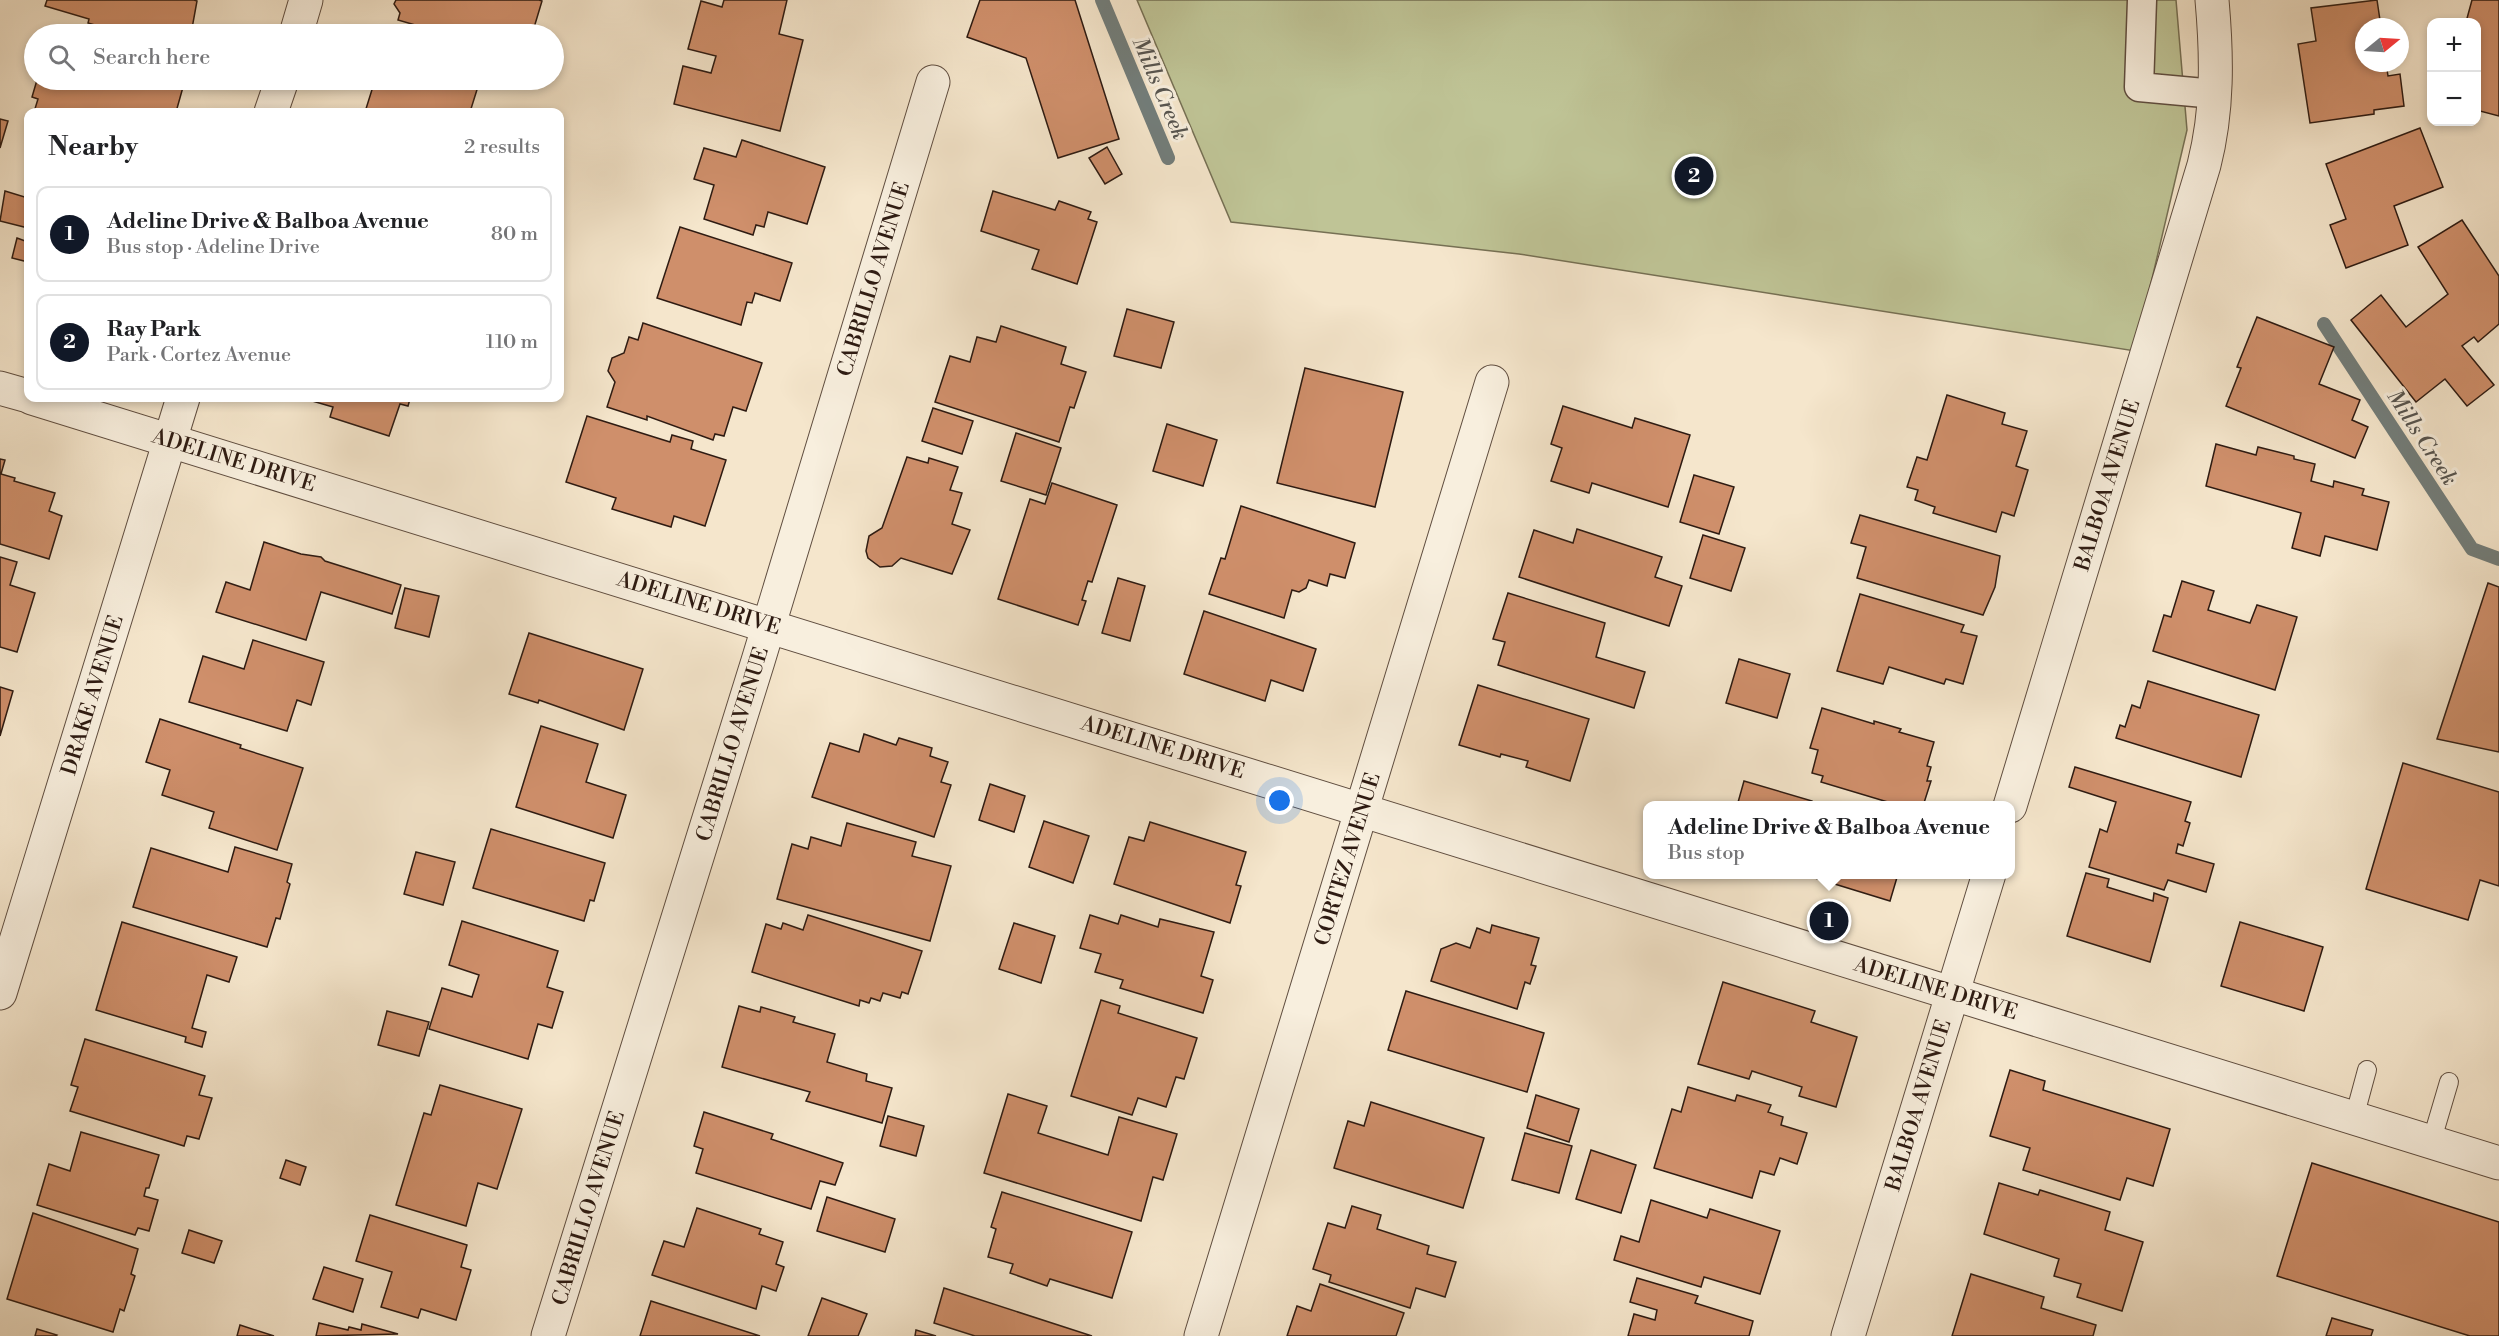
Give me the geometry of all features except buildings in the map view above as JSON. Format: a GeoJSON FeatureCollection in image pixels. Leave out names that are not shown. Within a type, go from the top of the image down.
{"type":"FeatureCollection","features":[{"type":"Feature","properties":{"kind":"street"},"geometry":{"type":"LineString","coordinates":[[299,24],[306,0]]}},
{"type":"Feature","properties":{"kind":"street"},"geometry":{"type":"LineString","coordinates":[[2142,0],[2139,87],[2215,94]]}},
{"type":"Feature","properties":{"kind":"street","name":"BALBOA AVENUE"},"geometry":{"type":"LineString","coordinates":[[2012,801],[2204,165],[2212,133],[2217,58],[2212,0]]}},
{"type":"Feature","properties":{"kind":"street","name":"CABRILLO AVENUE"},"geometry":{"type":"LineString","coordinates":[[548,1336],[769,624],[933,82]]}},
{"type":"Feature","properties":{"kind":"street"},"geometry":{"type":"LineString","coordinates":[[273,108],[279,90]]}},
{"type":"Feature","properties":{"kind":"street","name":"CORTEZ AVENUE"},"geometry":{"type":"LineString","coordinates":[[1201,1336],[1492,382]]}},
{"type":"Feature","properties":{"kind":"street","name":"ADELINE DRIVE"},"geometry":{"type":"LineString","coordinates":[[0,388],[24,395]]}},
{"type":"Feature","properties":{"kind":"street","name":"ADELINE DRIVE"},"geometry":{"type":"LineString","coordinates":[[46,402],[769,624],[2499,1163]]}},
{"type":"Feature","properties":{"kind":"street","name":"DRAKE AVENUE"},"geometry":{"type":"LineString","coordinates":[[0,993],[182,402]]}},
{"type":"Feature","properties":{"kind":"street","name":"BALBOA AVENUE"},"geometry":{"type":"LineString","coordinates":[[1848,1336],[1987,879]]}},
{"type":"Feature","properties":{"kind":"lane"},"geometry":{"type":"LineString","coordinates":[[2354,1118],[2367,1070]]}},
{"type":"Feature","properties":{"kind":"lane"},"geometry":{"type":"LineString","coordinates":[[2432,1143],[2449,1082]]}},
{"type":"Feature","properties":{"kind":"green space"},"geometry":{"type":"Polygon","coordinates":[[[1137,0],[2176,0],[2187,130],[2135,351],[1519,254],[1231,222],[1137,0]]]}},
{"type":"Feature","properties":{"kind":"waterway","name":"Mills Creek"},"geometry":{"type":"LineString","coordinates":[[1102,0],[1168,158]]}},
{"type":"Feature","properties":{"kind":"waterway","name":"Mills Creek"},"geometry":{"type":"LineString","coordinates":[[2324,324],[2472,549],[2499,559]]}},
{"type":"Feature","properties":{"kind":"place","name":"Ray Park"},"geometry":{"type":"Point","coordinates":[1694,176]}},
{"type":"Feature","properties":{"kind":"place","name":"Adeline Drive & Balboa Avenue"},"geometry":{"type":"Point","coordinates":[1829,921]}}]}
